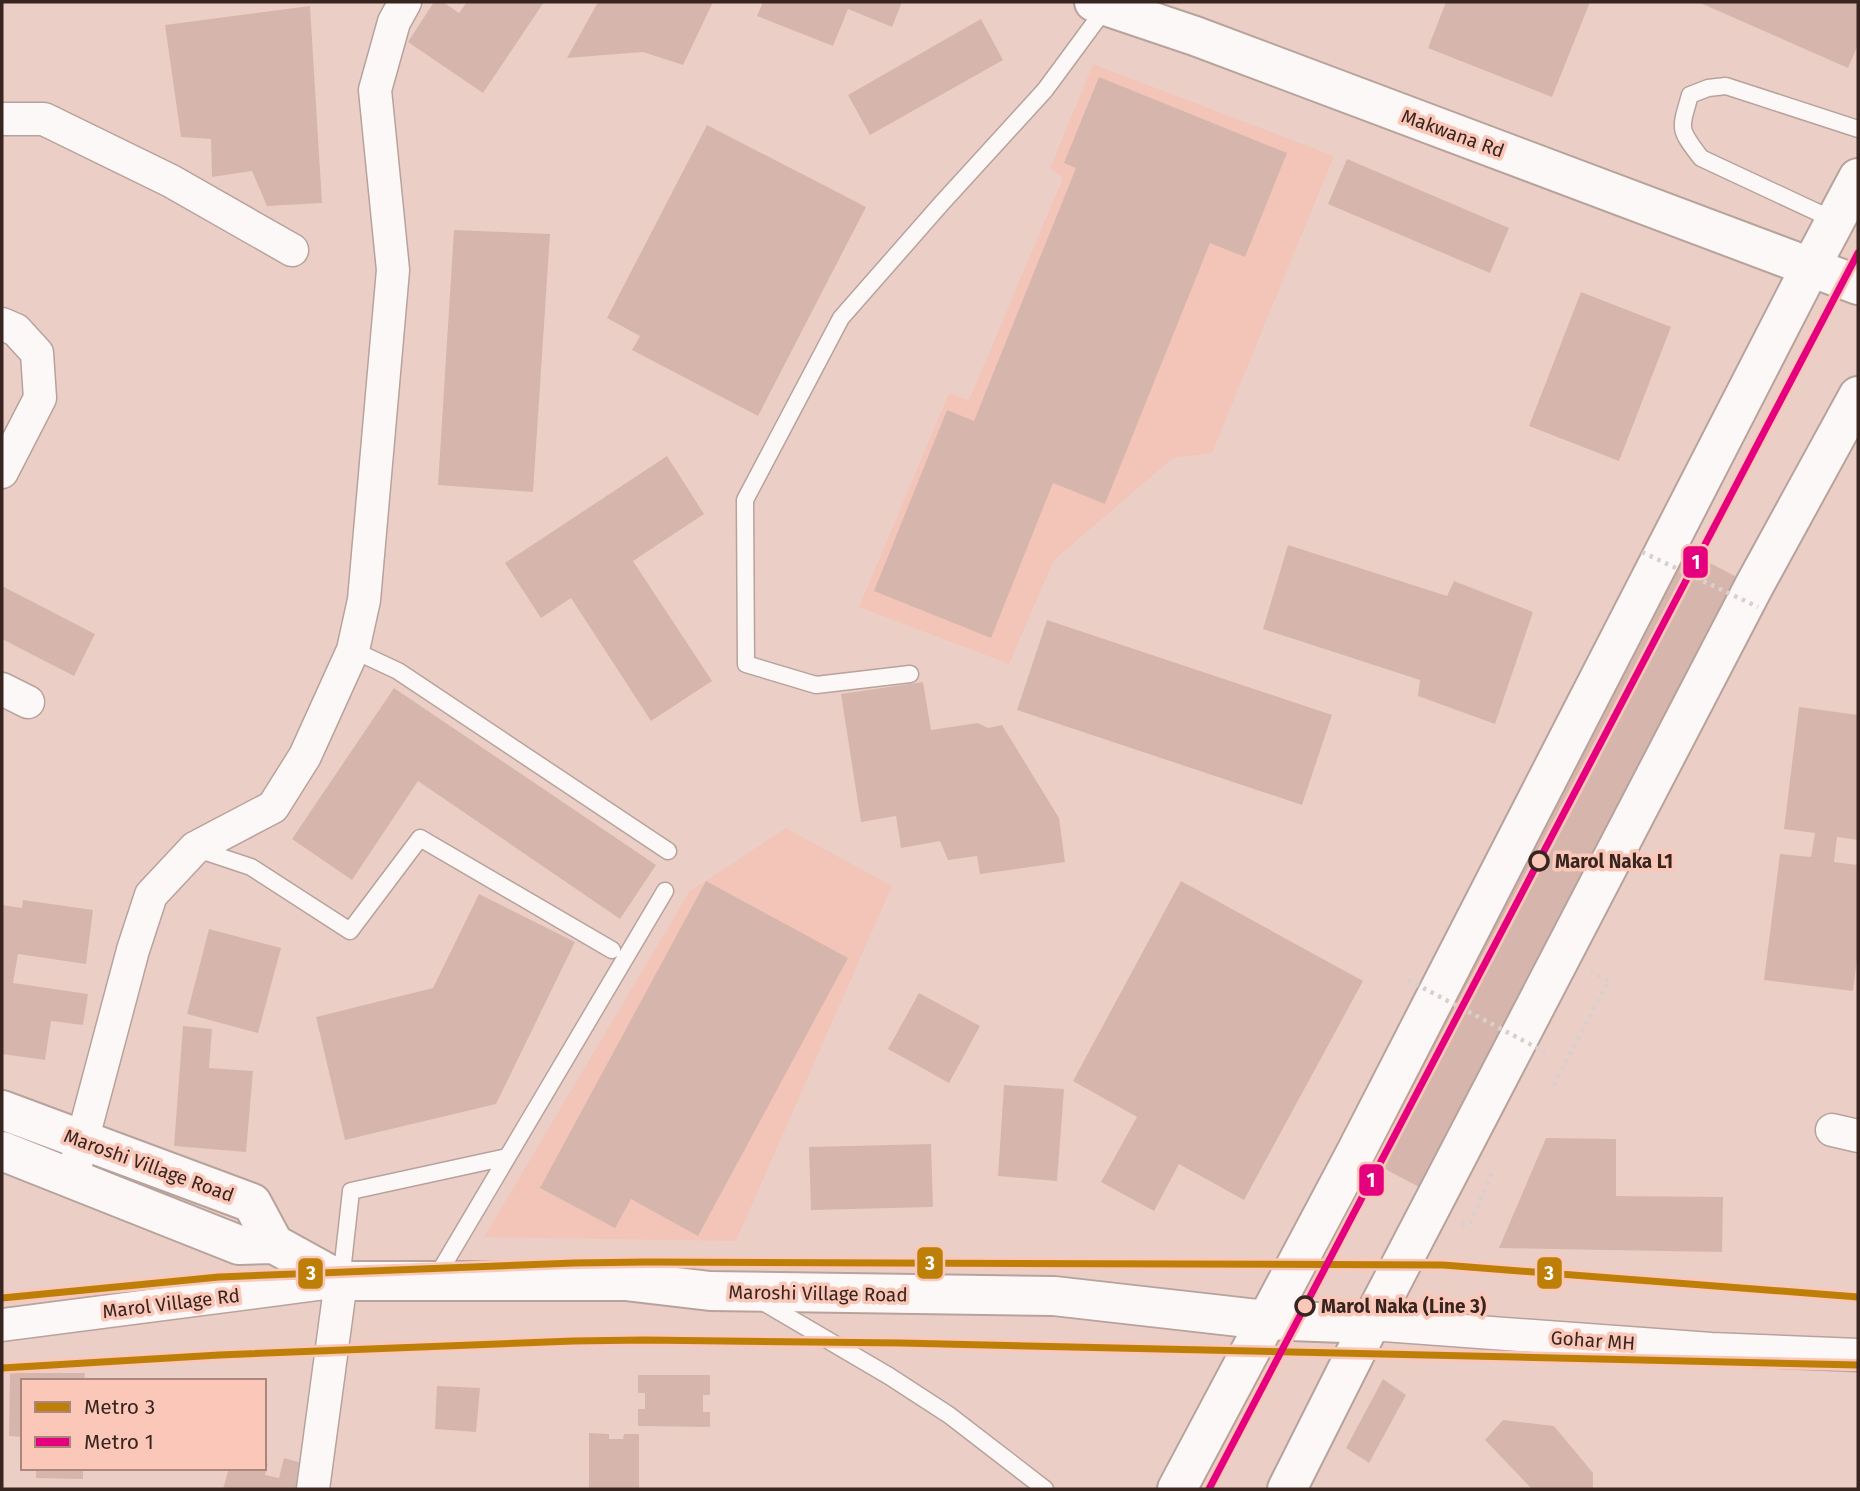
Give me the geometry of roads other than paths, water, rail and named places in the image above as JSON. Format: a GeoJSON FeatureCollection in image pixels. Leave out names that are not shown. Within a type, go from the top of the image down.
{"type":"FeatureCollection","features":[{"type":"Feature","properties":{"kind":"main road","name":"Makwana Rd"},"geometry":{"type":"LineString","coordinates":[[1101,4],[1195,36],[1858,285]]}},
{"type":"Feature","properties":{"kind":"main road"},"geometry":{"type":"LineString","coordinates":[[1177,1489],[1355,1154],[1858,178]]}},
{"type":"Feature","properties":{"kind":"main road"},"geometry":{"type":"LineString","coordinates":[[1287,1489],[1754,586],[1858,396]]}},
{"type":"Feature","properties":{"kind":"main road","name":"Maroshi Village Road"},"geometry":{"type":"LineString","coordinates":[[2,1110],[252,1203],[274,1244]]}},
{"type":"Feature","properties":{"kind":"main road","name":"Maroshi Village Road"},"geometry":{"type":"LineString","coordinates":[[2,1152],[239,1245],[274,1244],[341,1281],[625,1281],[710,1291],[1054,1296],[1266,1320],[1370,1324]]}},
{"type":"Feature","properties":{"kind":"street"},"geometry":{"type":"LineString","coordinates":[[72,1178],[133,950],[151,895],[195,848],[273,807],[305,756],[353,650],[364,600],[393,270],[375,90],[394,22],[404,2]]}},
{"type":"Feature","properties":{"kind":"street"},"geometry":{"type":"LineString","coordinates":[[2,120],[44,119],[171,181],[292,250]]}},
{"type":"Feature","properties":{"kind":"street"},"geometry":{"type":"LineString","coordinates":[[2,324],[16,330],[37,353],[40,398],[2,472]]}},
{"type":"Feature","properties":{"kind":"street"},"geometry":{"type":"LineString","coordinates":[[313,1489],[341,1281]]}},
{"type":"Feature","properties":{"kind":"street","name":"Marol Village Rd"},"geometry":{"type":"LineString","coordinates":[[2,1325],[341,1281]]}},
{"type":"Feature","properties":{"kind":"street","name":"Gohar MH"},"geometry":{"type":"LineString","coordinates":[[1370,1324],[1711,1349],[1858,1354]]}},
{"type":"Feature","properties":{"kind":"lane"},"geometry":{"type":"LineString","coordinates":[[910,674],[816,685],[746,664],[745,500],[841,318],[1045,90],[1101,4]]}},
{"type":"Feature","properties":{"kind":"lane"},"geometry":{"type":"LineString","coordinates":[[1836,221],[1701,158],[1686,138],[1681,125],[1690,95],[1708,88],[1726,86],[1858,129]]}},
{"type":"Feature","properties":{"kind":"lane"},"geometry":{"type":"LineString","coordinates":[[353,650],[398,671],[668,851]]}},
{"type":"Feature","properties":{"kind":"lane"},"geometry":{"type":"LineString","coordinates":[[195,848],[251,867],[350,931],[420,838],[611,950]]}},
{"type":"Feature","properties":{"kind":"lane"},"geometry":{"type":"LineString","coordinates":[[434,1281],[665,891]]}},
{"type":"Feature","properties":{"kind":"lane"},"geometry":{"type":"LineString","coordinates":[[341,1281],[351,1191],[508,1157]]}},
{"type":"Feature","properties":{"kind":"lane"},"geometry":{"type":"LineString","coordinates":[[744,1291],[919,1395],[1045,1489]]}},
{"type":"Feature","properties":{"kind":"metro line","name":"1"},"geometry":{"type":"LineString","coordinates":[[1209,1489],[1858,253]]}},
{"type":"Feature","properties":{"kind":"metro line","name":"3"},"geometry":{"type":"LineString","coordinates":[[2,1298],[219,1277],[646,1262],[1443,1265],[1858,1297]]}},
{"type":"Feature","properties":{"kind":"metro line","name":"3"},"geometry":{"type":"LineString","coordinates":[[2,1368],[219,1355],[644,1340],[901,1343],[1858,1365]]}},
{"type":"Feature","properties":{"kind":"place","name":"Marol Naka L1"},"geometry":{"type":"Point","coordinates":[1539,861]}},
{"type":"Feature","properties":{"kind":"place","name":"Marol Naka (Line 3)"},"geometry":{"type":"Point","coordinates":[1305,1306]}}]}
